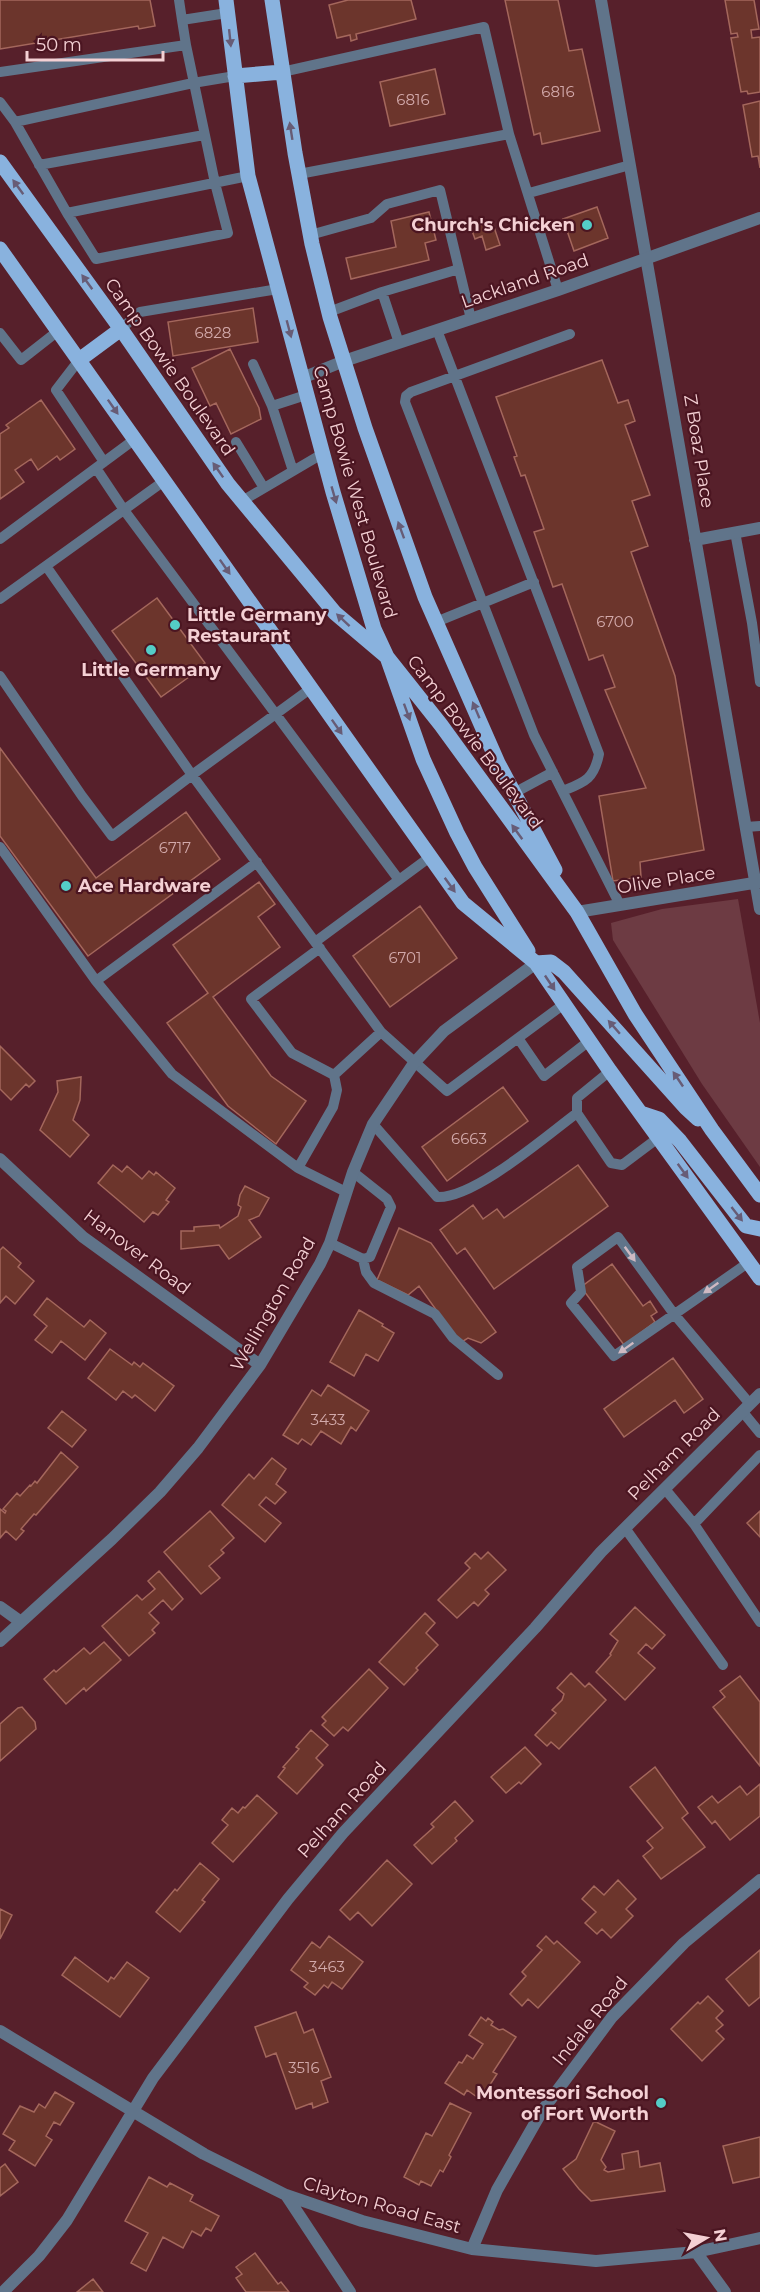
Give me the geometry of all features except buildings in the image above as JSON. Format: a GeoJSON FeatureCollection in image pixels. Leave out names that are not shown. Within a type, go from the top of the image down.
{"type":"FeatureCollection","features":[{"type":"Feature","properties":{"kind":"main road","name":"Camp Bowie West Boulevard"},"geometry":{"type":"LineString","coordinates":[[272,0],[310,235],[344,361],[399,525],[436,621],[498,762],[577,912]]}},
{"type":"Feature","properties":{"kind":"main road","name":"Camp Bowie West Boulevard"},"geometry":{"type":"LineString","coordinates":[[227,6],[248,176],[322,454],[374,630],[387,657],[423,759],[457,832],[475,867],[536,963]]}},
{"type":"Feature","properties":{"kind":"main road"},"geometry":{"type":"LineString","coordinates":[[235,76],[282,72]]}},
{"type":"Feature","properties":{"kind":"main road","name":"Camp Bowie Boulevard"},"geometry":{"type":"LineString","coordinates":[[0,162],[121,329],[189,430],[242,501],[335,613],[387,657],[441,725],[577,912],[634,1014],[712,1130],[760,1195]]}},
{"type":"Feature","properties":{"kind":"main road"},"geometry":{"type":"LineString","coordinates":[[0,249],[463,903],[536,963],[610,1071],[760,1278]]}},
{"type":"Feature","properties":{"kind":"main road"},"geometry":{"type":"LineString","coordinates":[[79,360],[121,329]]}},
{"type":"Feature","properties":{"kind":"main road"},"geometry":{"type":"LineString","coordinates":[[536,963],[551,962],[564,972],[686,1108],[712,1130]]}},
{"type":"Feature","properties":{"kind":"main road"},"geometry":{"type":"LineString","coordinates":[[640,1113],[659,1119],[680,1141],[747,1226],[760,1229]]}},
{"type":"Feature","properties":{"kind":"street","name":"Z Boaz Place"},"geometry":{"type":"LineString","coordinates":[[601,0],[746,827],[758,883],[760,909]]}},
{"type":"Feature","properties":{"kind":"street","name":"Lackland Road"},"geometry":{"type":"LineString","coordinates":[[302,378],[344,361],[558,290],[760,218]]}},
{"type":"Feature","properties":{"kind":"street"},"geometry":{"type":"LineString","coordinates":[[695,540],[760,528]]}},
{"type":"Feature","properties":{"kind":"street","name":"Olive Place"},"geometry":{"type":"LineString","coordinates":[[577,912],[758,883]]}},
{"type":"Feature","properties":{"kind":"street","name":"Wellington Road"},"geometry":{"type":"LineString","coordinates":[[0,1641],[160,1492],[205,1440],[260,1365],[330,1244],[353,1172],[373,1124],[414,1063],[444,1031],[536,963]]}},
{"type":"Feature","properties":{"kind":"street","name":"Hanover Road"},"geometry":{"type":"LineString","coordinates":[[0,1159],[83,1237],[260,1365]]}},
{"type":"Feature","properties":{"kind":"street","name":"Pelham Road"},"geometry":{"type":"LineString","coordinates":[[3,2292],[39,2256],[67,2220],[153,2078],[288,1899],[343,1833],[535,1628],[625,1528],[760,1394]]}},
{"type":"Feature","properties":{"kind":"street"},"geometry":{"type":"LineString","coordinates":[[0,1607],[21,1622]]}},
{"type":"Feature","properties":{"kind":"street","name":"Indale Road"},"geometry":{"type":"LineString","coordinates":[[472,2248],[497,2190],[542,2111],[612,2017],[684,1943],[760,1880]]}},
{"type":"Feature","properties":{"kind":"street","name":"Clayton Road East"},"geometry":{"type":"LineString","coordinates":[[0,2031],[204,2154],[286,2195],[362,2221],[472,2248],[596,2261],[696,2252],[760,2238]]}},
{"type":"Feature","properties":{"kind":"street"},"geometry":{"type":"LineString","coordinates":[[286,2195],[350,2292]]}},
{"type":"Feature","properties":{"kind":"street"},"geometry":{"type":"LineString","coordinates":[[696,2252],[725,2292]]}},
{"type":"Feature","properties":{"kind":"lane"},"geometry":{"type":"LineString","coordinates":[[0,102],[15,122],[96,259],[228,232],[193,83],[179,0]]}},
{"type":"Feature","properties":{"kind":"lane"},"geometry":{"type":"LineString","coordinates":[[182,20],[227,6]]}},
{"type":"Feature","properties":{"kind":"lane"},"geometry":{"type":"LineString","coordinates":[[282,72],[484,27],[509,134],[558,290]]}},
{"type":"Feature","properties":{"kind":"lane"},"geometry":{"type":"LineString","coordinates":[[0,72],[186,45]]}},
{"type":"Feature","properties":{"kind":"lane"},"geometry":{"type":"LineString","coordinates":[[15,122],[235,76]]}},
{"type":"Feature","properties":{"kind":"lane"},"geometry":{"type":"LineString","coordinates":[[299,174],[509,134]]}},
{"type":"Feature","properties":{"kind":"lane"},"geometry":{"type":"LineString","coordinates":[[39,165],[204,135]]}},
{"type":"Feature","properties":{"kind":"lane"},"geometry":{"type":"LineString","coordinates":[[529,193],[630,165]]}},
{"type":"Feature","properties":{"kind":"lane"},"geometry":{"type":"LineString","coordinates":[[67,213],[248,176]]}},
{"type":"Feature","properties":{"kind":"lane"},"geometry":{"type":"LineString","coordinates":[[310,235],[371,218],[387,204],[440,190],[471,319]]}},
{"type":"Feature","properties":{"kind":"lane"},"geometry":{"type":"LineString","coordinates":[[329,312],[382,292],[459,269]]}},
{"type":"Feature","properties":{"kind":"lane"},"geometry":{"type":"LineString","coordinates":[[121,329],[140,312],[278,289]]}},
{"type":"Feature","properties":{"kind":"lane"},"geometry":{"type":"LineString","coordinates":[[382,292],[399,343]]}},
{"type":"Feature","properties":{"kind":"lane"},"geometry":{"type":"LineString","coordinates":[[437,330],[600,754],[596,768],[586,781],[562,792]]}},
{"type":"Feature","properties":{"kind":"lane"},"geometry":{"type":"LineString","coordinates":[[0,333],[21,360],[58,331]]}},
{"type":"Feature","properties":{"kind":"lane"},"geometry":{"type":"LineString","coordinates":[[570,334],[411,392],[406,396],[405,402],[534,735],[620,905]]}},
{"type":"Feature","properties":{"kind":"lane"},"geometry":{"type":"LineString","coordinates":[[79,360],[56,390],[124,510],[399,880]]}},
{"type":"Feature","properties":{"kind":"lane"},"geometry":{"type":"LineString","coordinates":[[253,364],[272,406],[293,471]]}},
{"type":"Feature","properties":{"kind":"lane"},"geometry":{"type":"LineString","coordinates":[[272,406],[306,395]]}},
{"type":"Feature","properties":{"kind":"lane"},"geometry":{"type":"LineString","coordinates":[[0,539],[135,439]]}},
{"type":"Feature","properties":{"kind":"lane"},"geometry":{"type":"LineString","coordinates":[[236,442],[264,488]]}},
{"type":"Feature","properties":{"kind":"lane"},"geometry":{"type":"LineString","coordinates":[[242,501],[322,454]]}},
{"type":"Feature","properties":{"kind":"lane"},"geometry":{"type":"LineString","coordinates":[[0,599],[164,481]]}},
{"type":"Feature","properties":{"kind":"lane"},"geometry":{"type":"LineString","coordinates":[[735,532],[752,623],[760,682]]}},
{"type":"Feature","properties":{"kind":"lane"},"geometry":{"type":"LineString","coordinates":[[46,566],[192,775],[381,1032],[447,1091],[564,1004]]}},
{"type":"Feature","properties":{"kind":"lane"},"geometry":{"type":"LineString","coordinates":[[436,621],[534,582]]}},
{"type":"Feature","properties":{"kind":"lane"},"geometry":{"type":"LineString","coordinates":[[0,676],[112,836],[310,689]]}},
{"type":"Feature","properties":{"kind":"lane"},"geometry":{"type":"LineString","coordinates":[[514,793],[553,772]]}},
{"type":"Feature","properties":{"kind":"lane"},"geometry":{"type":"LineString","coordinates":[[746,827],[760,826]]}},
{"type":"Feature","properties":{"kind":"lane"},"geometry":{"type":"LineString","coordinates":[[0,847],[96,981],[172,1074],[298,1168],[346,1192]]}},
{"type":"Feature","properties":{"kind":"lane"},"geometry":{"type":"LineString","coordinates":[[334,1075],[292,1053],[251,999],[430,857]]}},
{"type":"Feature","properties":{"kind":"lane"},"geometry":{"type":"LineString","coordinates":[[96,981],[257,862]]}},
{"type":"Feature","properties":{"kind":"lane"},"geometry":{"type":"LineString","coordinates":[[334,1075],[381,1032]]}},
{"type":"Feature","properties":{"kind":"lane"},"geometry":{"type":"LineString","coordinates":[[518,1038],[544,1077],[589,1041]]}},
{"type":"Feature","properties":{"kind":"lane"},"geometry":{"type":"LineString","coordinates":[[610,1071],[577,1098],[577,1113],[611,1163],[622,1165],[658,1138]]}},
{"type":"Feature","properties":{"kind":"lane"},"geometry":{"type":"LineString","coordinates":[[298,1168],[333,1107],[337,1089],[334,1075]]}},
{"type":"Feature","properties":{"kind":"lane"},"geometry":{"type":"LineString","coordinates":[[373,1124],[437,1197],[449,1197],[476,1186],[577,1113]]}},
{"type":"Feature","properties":{"kind":"lane"},"geometry":{"type":"LineString","coordinates":[[330,1244],[363,1258],[370,1257],[391,1207],[387,1199],[353,1172]]}},
{"type":"Feature","properties":{"kind":"lane"},"geometry":{"type":"LineString","coordinates":[[749,1262],[674,1314],[614,1356],[571,1303],[581,1292],[577,1267],[618,1237],[674,1314],[746,1408],[760,1433]]}},
{"type":"Feature","properties":{"kind":"lane"},"geometry":{"type":"LineString","coordinates":[[363,1258],[366,1272],[374,1283],[435,1314],[453,1338],[498,1375]]}},
{"type":"Feature","properties":{"kind":"lane"},"geometry":{"type":"LineString","coordinates":[[694,1524],[760,1455]]}},
{"type":"Feature","properties":{"kind":"lane"},"geometry":{"type":"LineString","coordinates":[[665,1488],[694,1524],[760,1622]]}},
{"type":"Feature","properties":{"kind":"lane"},"geometry":{"type":"LineString","coordinates":[[625,1528],[723,1665]]}},
{"type":"Feature","properties":{"kind":"shaded area"},"geometry":{"type":"Polygon","coordinates":[[[738,899],[760,1023],[760,1167],[702,1084],[613,940],[611,923],[662,909],[738,899]]]}},
{"type":"Feature","properties":{"kind":"place","name":"Church's Chicken"},"geometry":{"type":"Point","coordinates":[587,225]}},
{"type":"Feature","properties":{"kind":"place","name":"Little Germany Restaurant"},"geometry":{"type":"Point","coordinates":[175,625]}},
{"type":"Feature","properties":{"kind":"place","name":"Little Germany"},"geometry":{"type":"Point","coordinates":[151,650]}},
{"type":"Feature","properties":{"kind":"place","name":"Ace Hardware"},"geometry":{"type":"Point","coordinates":[66,886]}},
{"type":"Feature","properties":{"kind":"place","name":"Montessori School of Fort Worth"},"geometry":{"type":"Point","coordinates":[661,2103]}}]}
